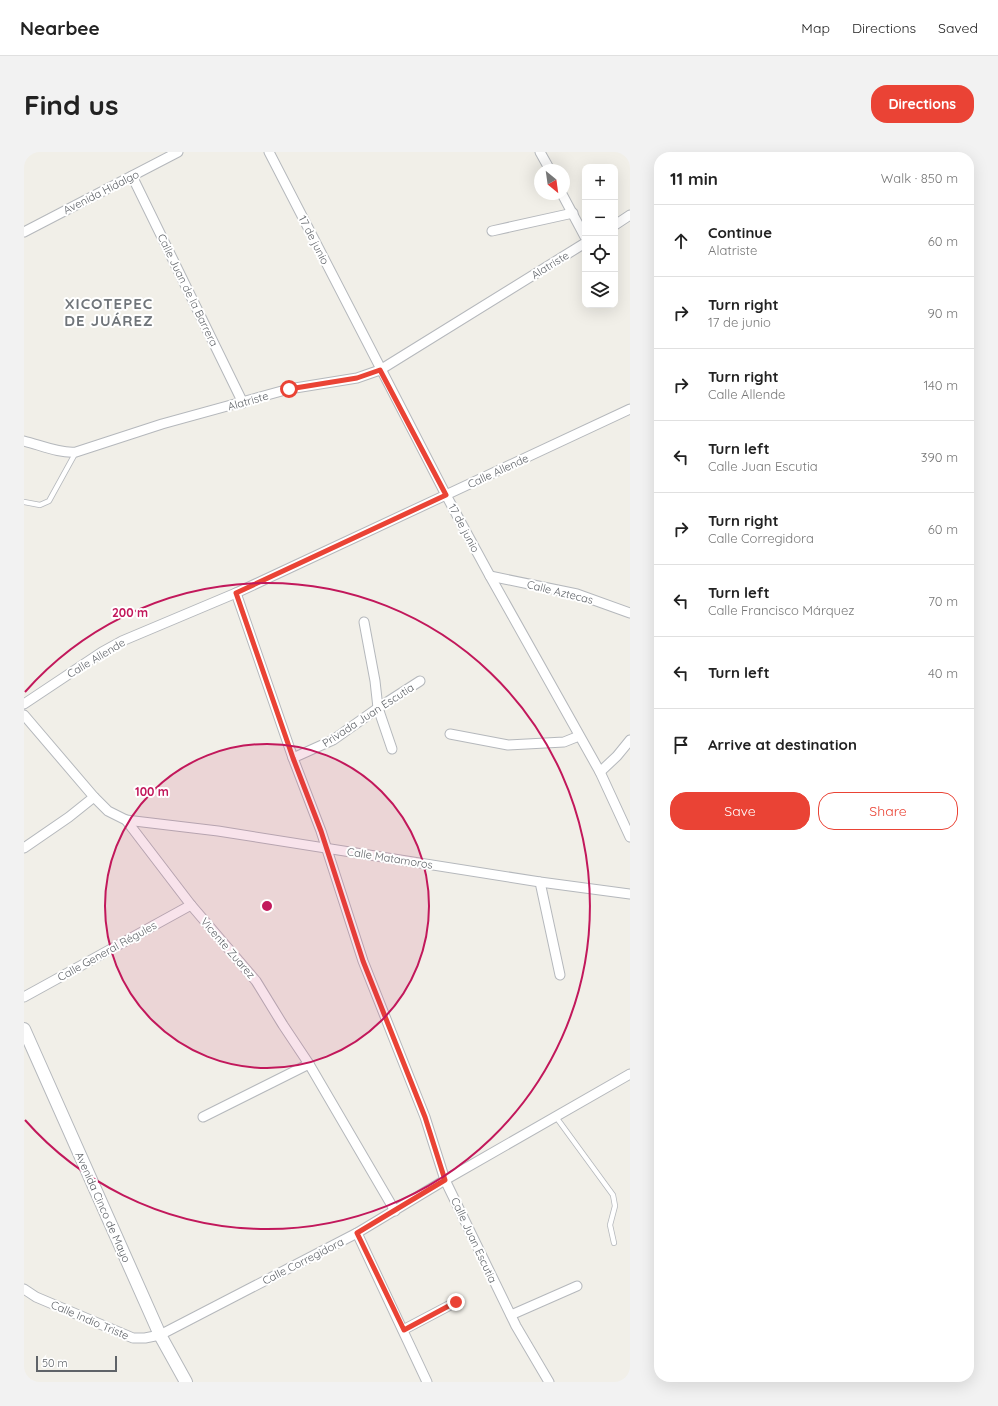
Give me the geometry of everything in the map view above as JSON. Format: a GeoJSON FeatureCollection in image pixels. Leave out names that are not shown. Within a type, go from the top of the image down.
{"type":"FeatureCollection","features":[{"type":"Feature","properties":{"kind":"street","name":"Avenida Hidalgo"},"geometry":{"type":"LineString","coordinates":[[24,232],[178,152]]}},
{"type":"Feature","properties":{"kind":"street","name":"17 de junio"},"geometry":{"type":"LineString","coordinates":[[269,152],[380,370],[446,495],[600,772],[630,837]]}},
{"type":"Feature","properties":{"kind":"street"},"geometry":{"type":"LineString","coordinates":[[540,152],[547,164]]}},
{"type":"Feature","properties":{"kind":"street","name":"Calle Juan de la Barrera"},"geometry":{"type":"LineString","coordinates":[[132,176],[243,403]]}},
{"type":"Feature","properties":{"kind":"street"},"geometry":{"type":"LineString","coordinates":[[565,200],[584,236]]}},
{"type":"Feature","properties":{"kind":"street"},"geometry":{"type":"LineString","coordinates":[[492,231],[573,213]]}},
{"type":"Feature","properties":{"kind":"street"},"geometry":{"type":"LineString","coordinates":[[618,223],[630,215]]}},
{"type":"Feature","properties":{"kind":"street","name":"Alatriste"},"geometry":{"type":"LineString","coordinates":[[24,441],[64,452],[76,452],[162,424],[243,403],[289,389],[357,378],[380,370],[582,246]]}},
{"type":"Feature","properties":{"kind":"street","name":"Calle Allende"},"geometry":{"type":"LineString","coordinates":[[24,704],[102,652],[122,641],[236,593],[630,409]]}},
{"type":"Feature","properties":{"kind":"street","name":"Calle Aztecas"},"geometry":{"type":"LineString","coordinates":[[490,576],[577,594],[630,613]]}},
{"type":"Feature","properties":{"kind":"street","name":"Calle Juan Escutia"},"geometry":{"type":"LineString","coordinates":[[236,593],[293,758],[326,847],[363,961],[425,1117],[445,1180],[511,1315],[549,1382]]}},
{"type":"Feature","properties":{"kind":"street"},"geometry":{"type":"LineString","coordinates":[[364,622],[375,681],[378,708],[392,750]]}},
{"type":"Feature","properties":{"kind":"street","name":"Privada Juan Escutia"},"geometry":{"type":"LineString","coordinates":[[293,758],[333,740],[378,708],[420,681]]}},
{"type":"Feature","properties":{"kind":"street","name":"Vicente Zuarez"},"geometry":{"type":"LineString","coordinates":[[24,714],[94,797],[108,811],[126,820],[191,905],[256,981],[283,1025],[310,1064],[395,1211]]}},
{"type":"Feature","properties":{"kind":"street"},"geometry":{"type":"LineString","coordinates":[[450,734],[508,745],[564,742],[579,736]]}},
{"type":"Feature","properties":{"kind":"street"},"geometry":{"type":"LineString","coordinates":[[600,772],[617,756],[630,740]]}},
{"type":"Feature","properties":{"kind":"street"},"geometry":{"type":"LineString","coordinates":[[24,848],[69,817],[94,797]]}},
{"type":"Feature","properties":{"kind":"street","name":"Calle Matamoros"},"geometry":{"type":"LineString","coordinates":[[126,820],[218,831],[540,882],[630,894]]}},
{"type":"Feature","properties":{"kind":"street"},"geometry":{"type":"LineString","coordinates":[[540,882],[560,975]]}},
{"type":"Feature","properties":{"kind":"street","name":"Calle General Régules"},"geometry":{"type":"LineString","coordinates":[[24,997],[191,905]]}},
{"type":"Feature","properties":{"kind":"street","name":"Avenida Cinco de Mayo"},"geometry":{"type":"LineString","coordinates":[[24,1030],[160,1335],[186,1382]]}},
{"type":"Feature","properties":{"kind":"street"},"geometry":{"type":"LineString","coordinates":[[203,1117],[310,1064]]}},
{"type":"Feature","properties":{"kind":"street","name":"Calle Corregidora"},"geometry":{"type":"LineString","coordinates":[[160,1335],[357,1233],[445,1180],[630,1074]]}},
{"type":"Feature","properties":{"kind":"street"},"geometry":{"type":"LineString","coordinates":[[357,1233],[428,1382]]}},
{"type":"Feature","properties":{"kind":"street"},"geometry":{"type":"LineString","coordinates":[[511,1315],[577,1286]]}},
{"type":"Feature","properties":{"kind":"street","name":"Calle Indio Triste"},"geometry":{"type":"LineString","coordinates":[[24,1289],[36,1297],[133,1338],[145,1338],[160,1335]]}},
{"type":"Feature","properties":{"kind":"street"},"geometry":{"type":"LineString","coordinates":[[404,1330],[456,1302]]}},
{"type":"Feature","properties":{"kind":"lane"},"geometry":{"type":"LineString","coordinates":[[24,502],[40,505],[49,501],[76,452]]}},
{"type":"Feature","properties":{"kind":"lane"},"geometry":{"type":"LineString","coordinates":[[556,1117],[613,1195],[615,1206],[610,1225],[614,1244]]}},
{"type":"Feature","properties":{"kind":"district","name":"XICOTEPEC DE JUÁREZ"},"geometry":{"type":"Point","coordinates":[109,312]}},
{"type":"Feature","properties":{"kind":"route"},"geometry":{"type":"LineString","coordinates":[[289,389],[357,378],[380,370],[446,495],[236,593],[293,758],[321,831],[363,961],[425,1117],[445,1180],[357,1233],[404,1330],[456,1302]]}}]}
